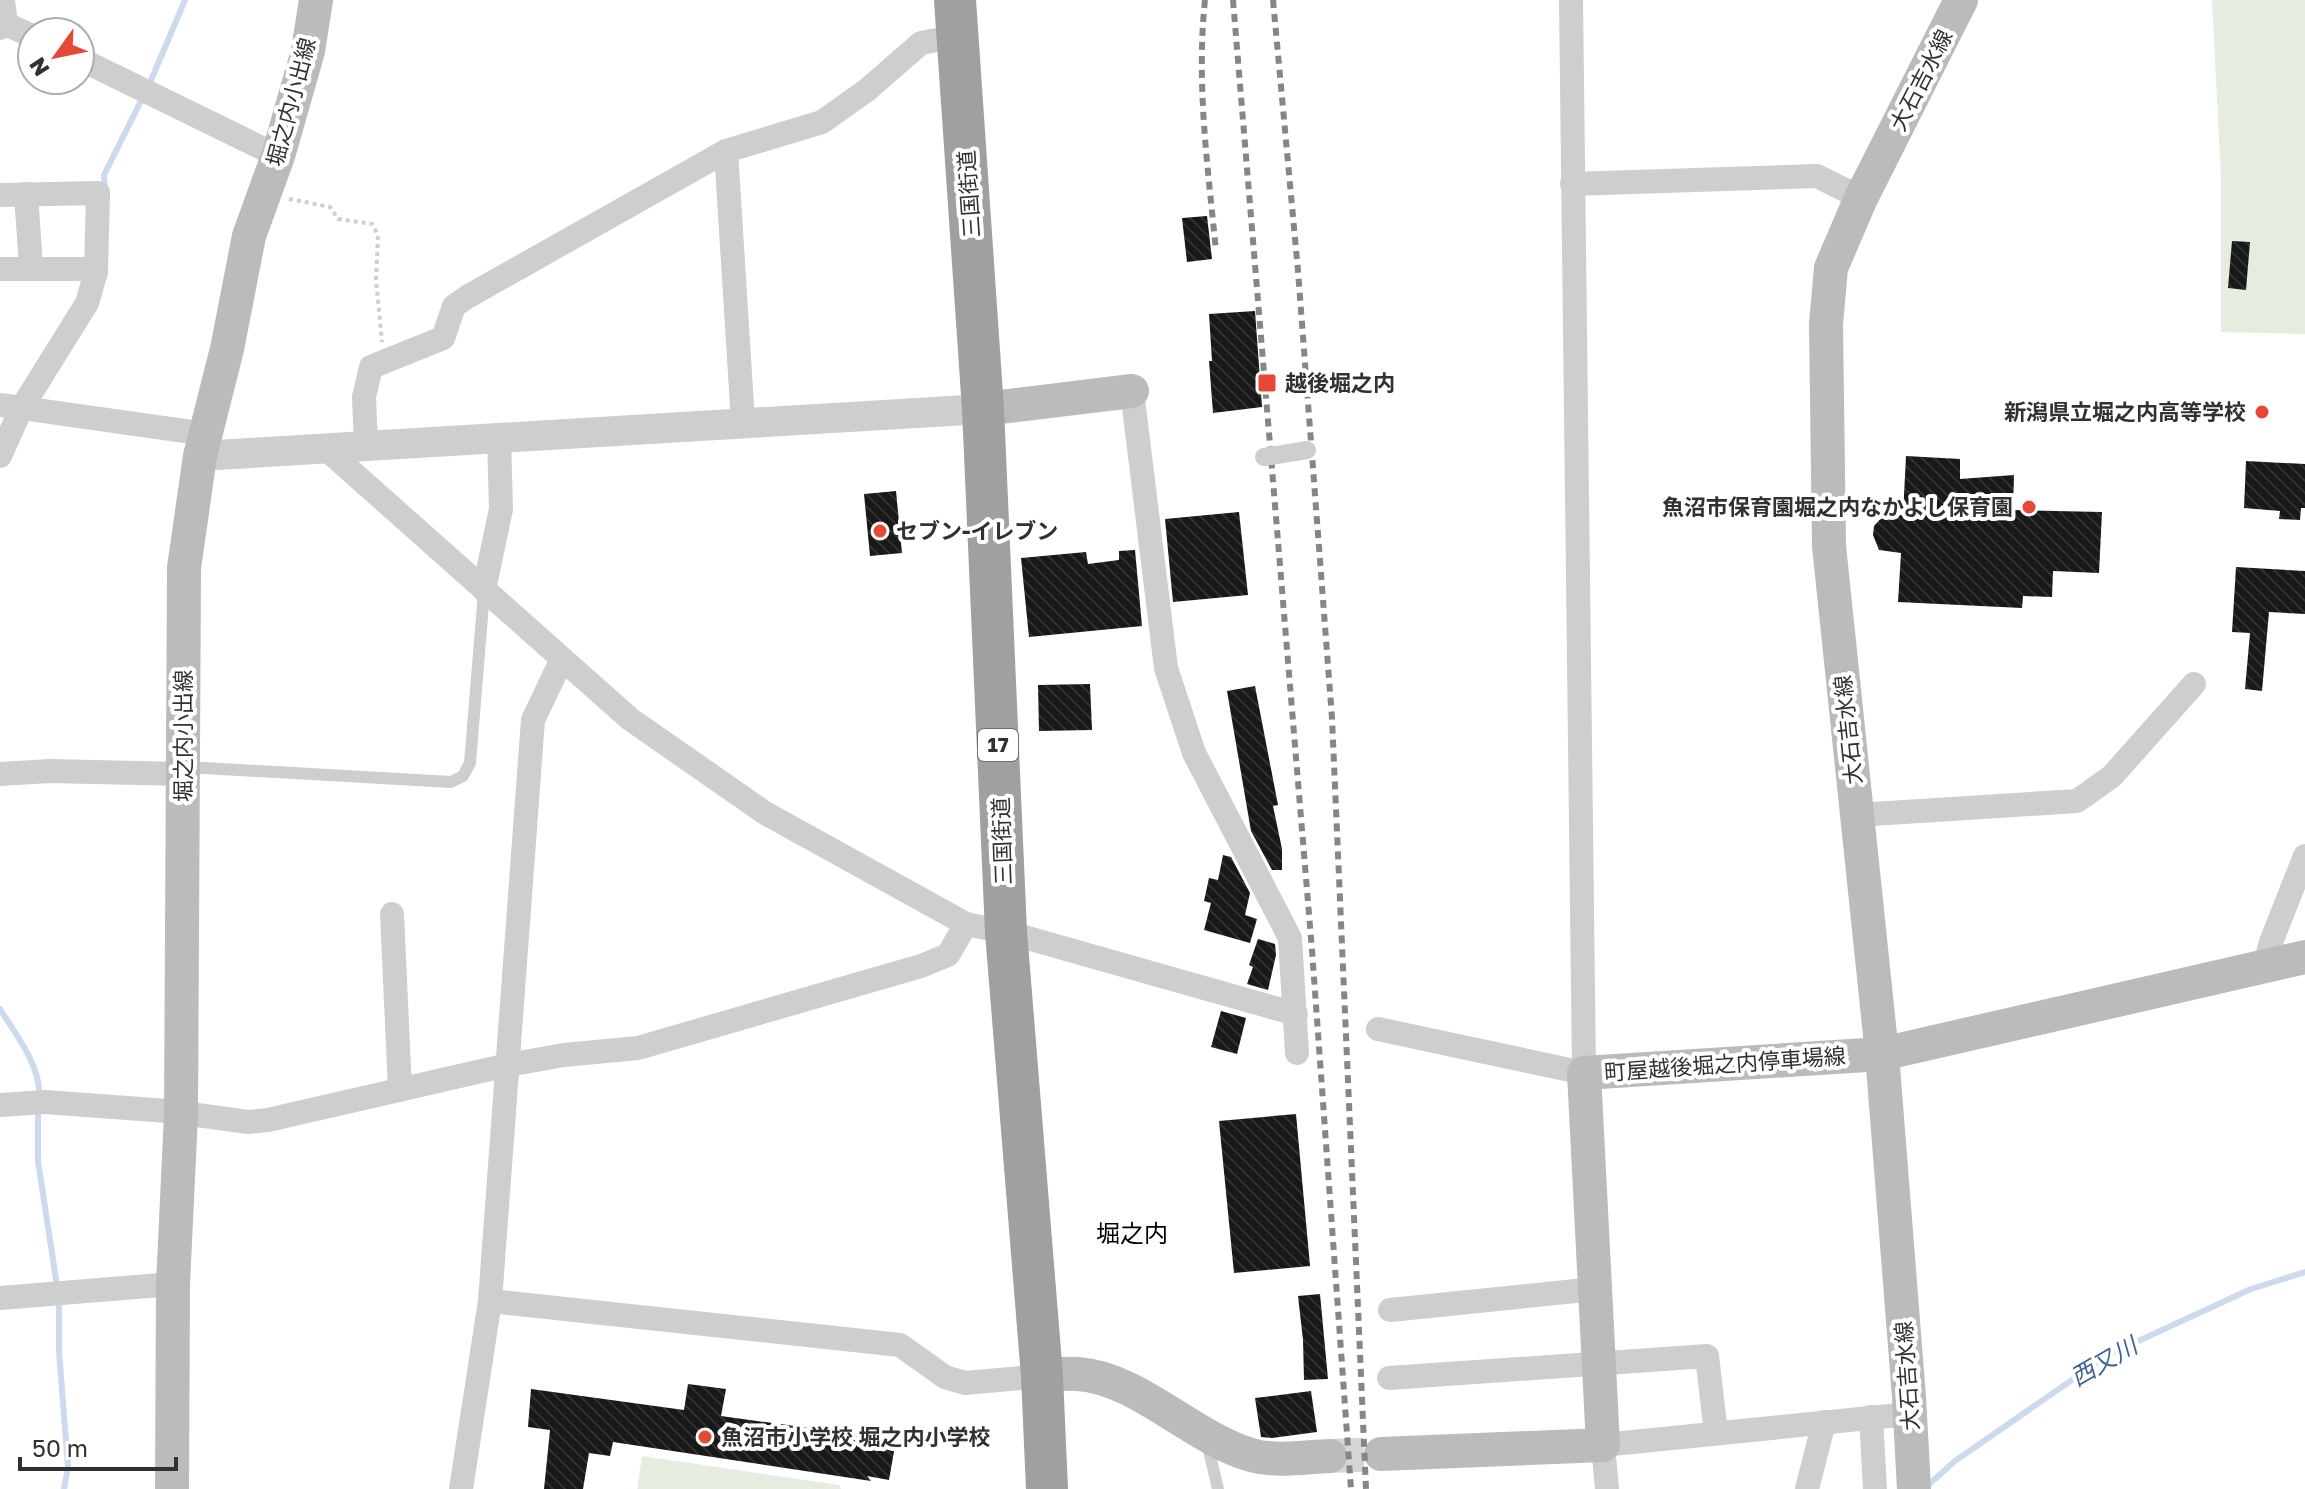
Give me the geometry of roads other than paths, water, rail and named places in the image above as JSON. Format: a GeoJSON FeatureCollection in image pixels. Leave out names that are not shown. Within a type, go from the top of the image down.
{"type":"FeatureCollection","features":[{"type":"Feature","properties":{"kind":"highway","name":"三国街道"},"geometry":{"type":"LineString","coordinates":[[957,18],[983,409],[986,928],[1042,1376],[1047,1489]]}},
{"type":"Feature","properties":{"kind":"main road","name":"堀之内小出線"},"geometry":{"type":"LineString","coordinates":[[172,1489],[173,1284],[181,1115],[184,568],[203,445],[227,349],[249,236],[278,156],[308,51],[316,0]]}},
{"type":"Feature","properties":{"kind":"main road","name":"大石吉水線"},"geometry":{"type":"LineString","coordinates":[[1914,1489],[1882,1054],[1829,546],[1826,324],[1831,268],[1861,198],[1961,0]]}},
{"type":"Feature","properties":{"kind":"main road"},"geometry":{"type":"LineString","coordinates":[[983,409],[1132,391]]}},
{"type":"Feature","properties":{"kind":"main road","name":"町屋越後堀之内停車場線"},"geometry":{"type":"LineString","coordinates":[[1603,1445],[1584,1073],[1882,1054],[2305,957]]}},
{"type":"Feature","properties":{"kind":"main road"},"geometry":{"type":"LineString","coordinates":[[1042,1376],[1077,1373],[1118,1384],[1205,1435],[1251,1455],[1275,1459],[1330,1456]]}},
{"type":"Feature","properties":{"kind":"main road"},"geometry":{"type":"LineString","coordinates":[[1381,1454],[1603,1445]]}},
{"type":"Feature","properties":{"kind":"street"},"geometry":{"type":"LineString","coordinates":[[1378,1029],[1584,1073],[1571,0]]}},
{"type":"Feature","properties":{"kind":"street"},"geometry":{"type":"LineString","coordinates":[[366,445],[364,397],[371,367],[443,338],[454,306],[726,151],[822,122],[957,18]]}},
{"type":"Feature","properties":{"kind":"street"},"geometry":{"type":"LineString","coordinates":[[96,67],[278,156]]}},
{"type":"Feature","properties":{"kind":"street"},"geometry":{"type":"LineString","coordinates":[[726,151],[743,422]]}},
{"type":"Feature","properties":{"kind":"street"},"geometry":{"type":"LineString","coordinates":[[1572,184],[1817,176],[1861,198]]}},
{"type":"Feature","properties":{"kind":"street"},"geometry":{"type":"LineString","coordinates":[[0,195],[98,193],[96,272],[87,303],[10,407],[0,456]]}},
{"type":"Feature","properties":{"kind":"street"},"geometry":{"type":"LineString","coordinates":[[26,194],[31,267]]}},
{"type":"Feature","properties":{"kind":"street"},"geometry":{"type":"LineString","coordinates":[[0,269],[31,267],[96,272]]}},
{"type":"Feature","properties":{"kind":"street"},"geometry":{"type":"LineString","coordinates":[[1132,391],[1166,668],[1194,753],[1290,938],[1297,1053]]}},
{"type":"Feature","properties":{"kind":"street"},"geometry":{"type":"LineString","coordinates":[[10,407],[203,445],[325,448],[983,409]]}},
{"type":"Feature","properties":{"kind":"street"},"geometry":{"type":"LineString","coordinates":[[484,590],[501,509],[499,436]]}},
{"type":"Feature","properties":{"kind":"street"},"geometry":{"type":"LineString","coordinates":[[325,448],[630,719],[765,813],[986,928],[1296,1014]]}},
{"type":"Feature","properties":{"kind":"street"},"geometry":{"type":"LineString","coordinates":[[1264,457],[1307,450]]}},
{"type":"Feature","properties":{"kind":"street"},"geometry":{"type":"LineString","coordinates":[[461,1489],[490,1301],[533,720],[562,659]]}},
{"type":"Feature","properties":{"kind":"street"},"geometry":{"type":"LineString","coordinates":[[1857,815],[2077,801],[2112,776],[2194,684]]}},
{"type":"Feature","properties":{"kind":"street"},"geometry":{"type":"LineString","coordinates":[[0,774],[183,770]]}},
{"type":"Feature","properties":{"kind":"street"},"geometry":{"type":"LineString","coordinates":[[2265,965],[2305,856]]}},
{"type":"Feature","properties":{"kind":"street"},"geometry":{"type":"LineString","coordinates":[[392,914],[400,1090]]}},
{"type":"Feature","properties":{"kind":"street"},"geometry":{"type":"LineString","coordinates":[[0,1105],[38,1102],[168,1111],[248,1122],[268,1120],[508,1065],[564,1055],[638,1048],[921,966],[948,955],[986,928]]}},
{"type":"Feature","properties":{"kind":"street"},"geometry":{"type":"LineString","coordinates":[[0,1298],[173,1284]]}},
{"type":"Feature","properties":{"kind":"street"},"geometry":{"type":"LineString","coordinates":[[1390,1310],[1595,1289]]}},
{"type":"Feature","properties":{"kind":"street"},"geometry":{"type":"LineString","coordinates":[[490,1301],[900,1345],[945,1377],[965,1383],[1042,1376]]}},
{"type":"Feature","properties":{"kind":"street"},"geometry":{"type":"LineString","coordinates":[[1389,1378],[1707,1356],[1716,1433]]}},
{"type":"Feature","properties":{"kind":"street"},"geometry":{"type":"LineString","coordinates":[[1607,1489],[1603,1445],[1909,1414]]}},
{"type":"Feature","properties":{"kind":"street"},"geometry":{"type":"LineString","coordinates":[[1871,1417],[1874,1482]]}},
{"type":"Feature","properties":{"kind":"street"},"geometry":{"type":"LineString","coordinates":[[1807,1489],[1824,1422]]}},
{"type":"Feature","properties":{"kind":"lane"},"geometry":{"type":"LineString","coordinates":[[183,770],[451,782],[463,776],[470,763],[484,590]]}},
{"type":"Feature","properties":{"kind":"lane"},"geometry":{"type":"LineString","coordinates":[[1205,1435],[1218,1489]]}},
{"type":"Feature","properties":{"kind":"waterway"},"geometry":{"type":"LineString","coordinates":[[149,85],[185,0]]}},
{"type":"Feature","properties":{"kind":"waterway"},"geometry":{"type":"LineString","coordinates":[[105,190],[104,175],[144,95]]}},
{"type":"Feature","properties":{"kind":"waterway"},"geometry":{"type":"LineString","coordinates":[[0,1009],[36,1073],[39,1096]]}},
{"type":"Feature","properties":{"kind":"waterway"},"geometry":{"type":"LineString","coordinates":[[38,1107],[38,1161],[57,1286]]}},
{"type":"Feature","properties":{"kind":"waterway","name":"西又川"},"geometry":{"type":"LineString","coordinates":[[1925,1488],[1955,1461],[2108,1355],[2251,1289],[2305,1272]]}},
{"type":"Feature","properties":{"kind":"waterway"},"geometry":{"type":"LineString","coordinates":[[59,1297],[59,1351],[68,1467],[64,1489]]}},
{"type":"Feature","properties":{"kind":"tunnel"},"geometry":{"type":"LineString","coordinates":[[1330,1456],[1381,1454]]}},
{"type":"Feature","properties":{"kind":"railway"},"geometry":{"type":"LineString","coordinates":[[1205,0],[1202,94],[1216,251]]}},
{"type":"Feature","properties":{"kind":"railway"},"geometry":{"type":"LineString","coordinates":[[1233,0],[1312,950],[1351,1489]]}},
{"type":"Feature","properties":{"kind":"railway"},"geometry":{"type":"LineString","coordinates":[[1273,0],[1298,271],[1332,718],[1366,1489]]}},
{"type":"Feature","properties":{"kind":"place","name":"越後堀之内"},"geometry":{"type":"Point","coordinates":[1267,383]}},
{"type":"Feature","properties":{"kind":"place","name":"新潟県立堀之内高等学校"},"geometry":{"type":"Point","coordinates":[2262,412]}},
{"type":"Feature","properties":{"kind":"place","name":"魚沼市保育園堀之内なかよし保育園"},"geometry":{"type":"Point","coordinates":[2029,507]}},
{"type":"Feature","properties":{"kind":"place","name":"セブン-イレブン"},"geometry":{"type":"Point","coordinates":[880,531]}},
{"type":"Feature","properties":{"kind":"place","name":"魚沼市小学校 堀之内小学校"},"geometry":{"type":"Point","coordinates":[705,1437]}},
{"type":"Feature","properties":{"kind":"district","name":"堀之内"},"geometry":{"type":"Point","coordinates":[1132,1234]}}]}
